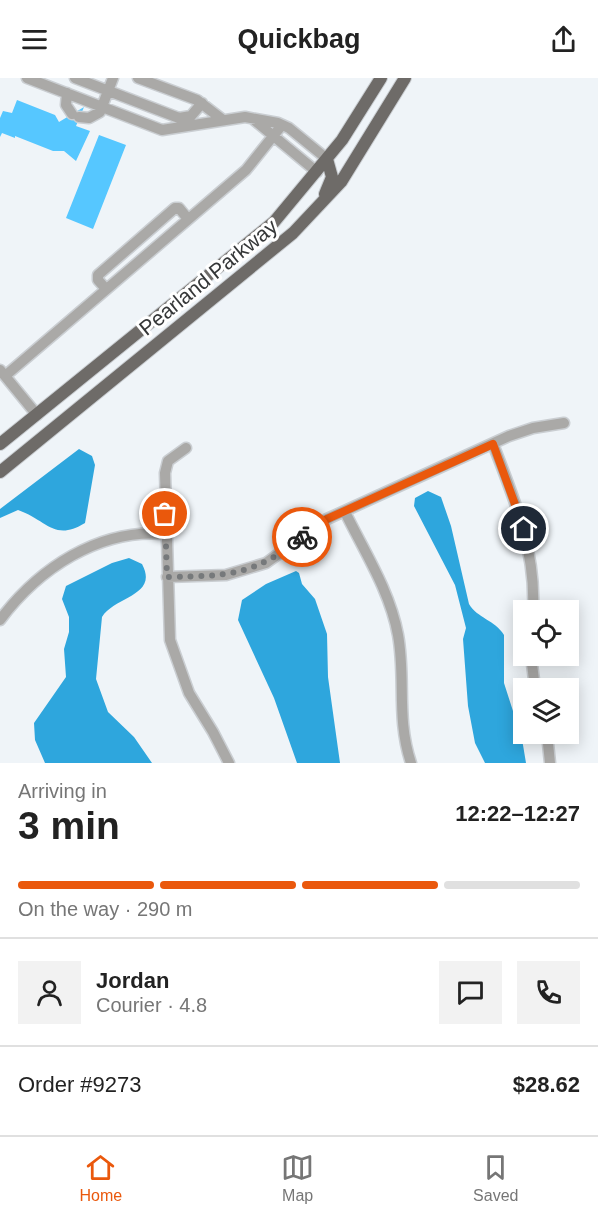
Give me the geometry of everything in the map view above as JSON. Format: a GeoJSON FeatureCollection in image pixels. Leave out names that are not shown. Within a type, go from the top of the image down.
{"type":"FeatureCollection","features":[{"type":"Feature","properties":{"kind":"main road","name":"Pearland Parkway"},"geometry":{"type":"LineString","coordinates":[[0,444],[247,246],[273,222],[327,159],[381,78]]}},
{"type":"Feature","properties":{"kind":"main road","name":"Pearland Parkway"},"geometry":{"type":"LineString","coordinates":[[0,472],[293,233],[316,210],[358,157],[405,78]]}},
{"type":"Feature","properties":{"kind":"main road"},"geometry":{"type":"LineString","coordinates":[[316,210],[332,177],[327,159]]}},
{"type":"Feature","properties":{"kind":"street"},"geometry":{"type":"LineString","coordinates":[[27,78],[162,130],[224,120],[253,118],[282,125],[327,159]]}},
{"type":"Feature","properties":{"kind":"street"},"geometry":{"type":"LineString","coordinates":[[75,78],[179,118],[191,116],[202,103]]}},
{"type":"Feature","properties":{"kind":"street"},"geometry":{"type":"LineString","coordinates":[[67,93],[66,105],[76,115],[96,116],[113,78]]}},
{"type":"Feature","properties":{"kind":"street"},"geometry":{"type":"LineString","coordinates":[[138,78],[202,103],[224,120]]}},
{"type":"Feature","properties":{"kind":"street"},"geometry":{"type":"LineString","coordinates":[[253,118],[317,172]]}},
{"type":"Feature","properties":{"kind":"street"},"geometry":{"type":"LineString","coordinates":[[37,415],[2,373],[106,289],[246,170],[282,125]]}},
{"type":"Feature","properties":{"kind":"street"},"geometry":{"type":"LineString","coordinates":[[106,289],[98,280],[98,275],[175,208],[179,208],[188,219]]}},
{"type":"Feature","properties":{"kind":"street"},"geometry":{"type":"LineString","coordinates":[[167,577],[226,575],[252,569],[280,554],[315,526],[522,431],[564,423]]}},
{"type":"Feature","properties":{"kind":"street"},"geometry":{"type":"LineString","coordinates":[[493,444],[524,529],[533,578],[533,600]]}},
{"type":"Feature","properties":{"kind":"street"},"geometry":{"type":"LineString","coordinates":[[186,448],[172,456],[166,467],[165,534],[170,640],[177,666],[228,763]]}},
{"type":"Feature","properties":{"kind":"street"},"geometry":{"type":"LineString","coordinates":[[345,512],[393,612],[400,649],[402,729],[411,763]]}},
{"type":"Feature","properties":{"kind":"street"},"geometry":{"type":"LineString","coordinates":[[0,620],[40,576],[78,552],[114,539],[165,534]]}},
{"type":"Feature","properties":{"kind":"street"},"geometry":{"type":"LineString","coordinates":[[548,744],[550,763]]}},
{"type":"Feature","properties":{"kind":"water"},"geometry":{"type":"Polygon","coordinates":[[[79,449],[92,456],[95,465],[85,523],[74,528],[58,530],[18,510],[0,518],[0,509],[79,449]]]}},
{"type":"Feature","properties":{"kind":"water"},"geometry":{"type":"Polygon","coordinates":[[[428,491],[441,497],[451,526],[469,604],[504,635],[504,683],[513,711],[513,744],[523,744],[526,763],[485,763],[475,743],[468,706],[463,639],[466,628],[455,585],[414,506],[415,498],[428,491]]]}},
{"type":"Feature","properties":{"kind":"water"},"geometry":{"type":"Polygon","coordinates":[[[129,558],[142,564],[146,575],[145,583],[133,595],[116,604],[102,617],[96,679],[108,712],[134,737],[152,763],[45,763],[35,740],[34,723],[66,677],[64,649],[69,632],[69,617],[62,599],[66,586],[112,563],[129,558]]]}},
{"type":"Feature","properties":{"kind":"water"},"geometry":{"type":"Polygon","coordinates":[[[296,571],[299,573],[302,584],[315,599],[327,634],[328,677],[340,763],[297,763],[274,698],[238,620],[242,600],[266,584],[296,571]]]}},
{"type":"Feature","properties":{"kind":"building"},"geometry":{"type":"Polygon","coordinates":[[[17,100],[55,115],[59,122],[84,107],[76,126],[90,131],[76,161],[64,151],[53,151],[2,133],[0,137],[0,118],[3,111],[12,113],[17,100]]]}},
{"type":"Feature","properties":{"kind":"building"},"geometry":{"type":"Polygon","coordinates":[[[99,135],[126,145],[93,229],[66,218],[99,135]]]}},
{"type":"Feature","properties":{"kind":"way so far"},"geometry":{"type":"LineString","coordinates":[[165,514],[167,577],[226,575],[252,569],[266,563],[302,537]]}},
{"type":"Feature","properties":{"kind":"route"},"geometry":{"type":"LineString","coordinates":[[302,537],[327,519],[493,444],[524,529]]}}]}
